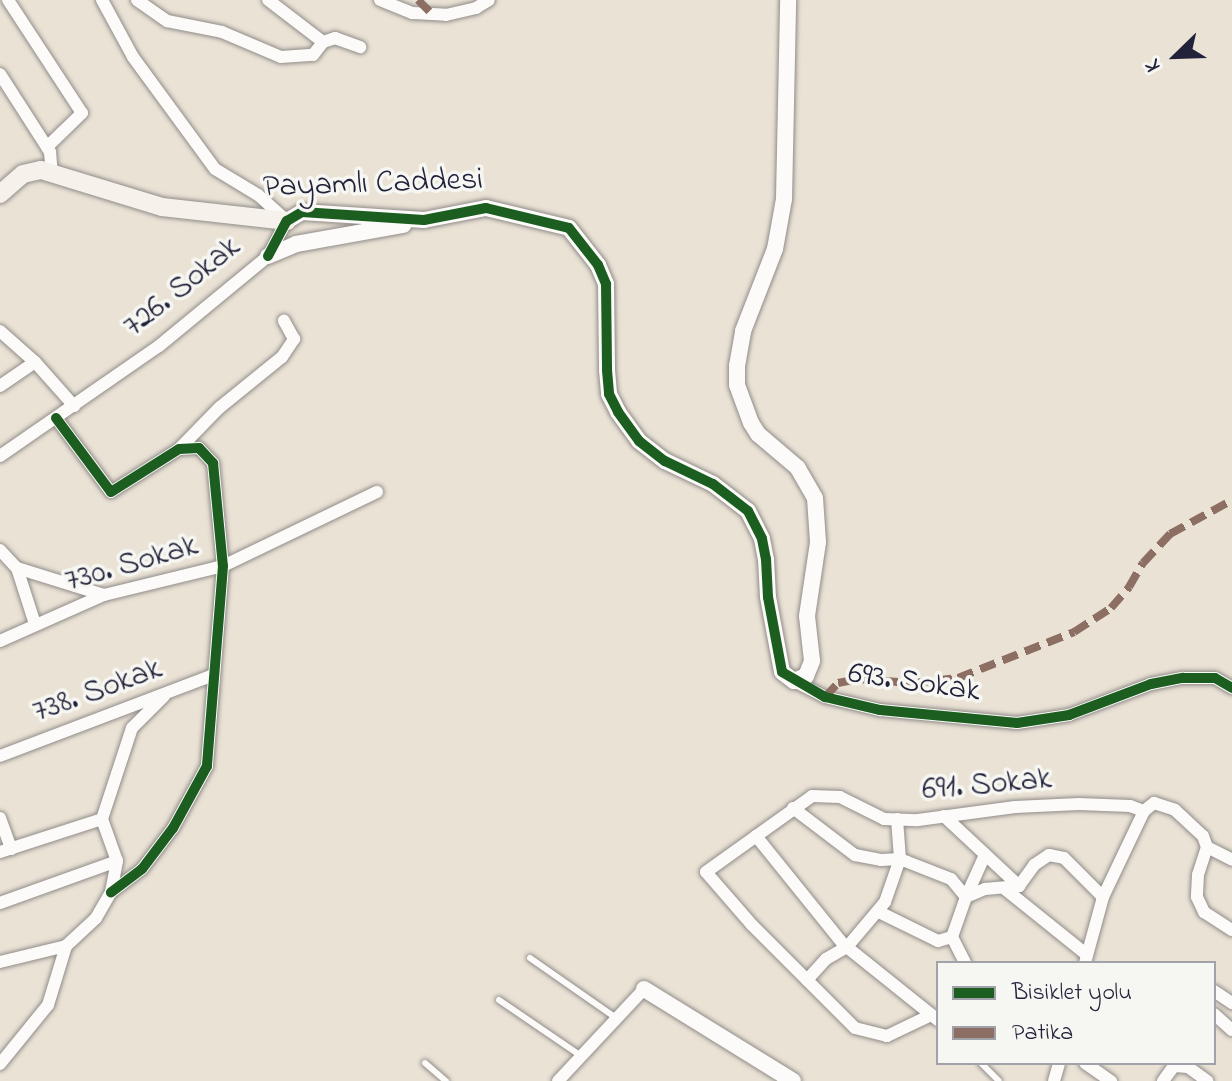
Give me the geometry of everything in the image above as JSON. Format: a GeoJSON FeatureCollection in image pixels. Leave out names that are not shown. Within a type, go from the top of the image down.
{"type":"FeatureCollection","features":[{"type":"Feature","properties":{"kind":"main road","name":"Payamlı Caddesi"},"geometry":{"type":"LineString","coordinates":[[0,194],[23,174],[41,170],[52,176],[162,207],[287,221]]}},
{"type":"Feature","properties":{"kind":"street"},"geometry":{"type":"LineString","coordinates":[[8,0],[82,113],[47,147]]}},
{"type":"Feature","properties":{"kind":"street"},"geometry":{"type":"LineString","coordinates":[[102,0],[133,57],[215,169],[258,195],[287,221],[268,256]]}},
{"type":"Feature","properties":{"kind":"street"},"geometry":{"type":"LineString","coordinates":[[137,0],[167,21],[222,32],[281,57],[313,55],[323,42],[335,38],[360,47]]}},
{"type":"Feature","properties":{"kind":"street"},"geometry":{"type":"LineString","coordinates":[[268,0],[323,42]]}},
{"type":"Feature","properties":{"kind":"street"},"geometry":{"type":"LineString","coordinates":[[380,0],[413,13],[446,15],[476,8],[489,0]]}},
{"type":"Feature","properties":{"kind":"street"},"geometry":{"type":"LineString","coordinates":[[788,0],[784,199],[775,249],[743,331],[737,385],[758,434],[798,468],[815,498],[818,542],[807,616],[812,661],[806,676],[794,681]]}},
{"type":"Feature","properties":{"kind":"street"},"geometry":{"type":"LineString","coordinates":[[0,74],[47,147],[52,176]]}},
{"type":"Feature","properties":{"kind":"street","name":"Payamlı Caddesi"},"geometry":{"type":"LineString","coordinates":[[287,221],[302,212],[424,220],[486,208],[569,228],[598,265],[606,284],[609,394],[639,441],[665,461],[713,484],[748,511],[762,539],[768,597],[782,672],[794,681]]}},
{"type":"Feature","properties":{"kind":"street","name":"726. Sokak"},"geometry":{"type":"LineString","coordinates":[[0,456],[159,346],[268,256],[296,244],[424,220]]}},
{"type":"Feature","properties":{"kind":"street"},"geometry":{"type":"LineString","coordinates":[[56,418],[111,492],[179,449],[219,408],[282,357],[294,339],[284,321]]}},
{"type":"Feature","properties":{"kind":"street"},"geometry":{"type":"LineString","coordinates":[[0,331],[35,362],[74,406]]}},
{"type":"Feature","properties":{"kind":"street"},"geometry":{"type":"LineString","coordinates":[[0,386],[35,362]]}},
{"type":"Feature","properties":{"kind":"street"},"geometry":{"type":"LineString","coordinates":[[179,449],[199,448],[213,463],[223,566],[377,492]]}},
{"type":"Feature","properties":{"kind":"street"},"geometry":{"type":"LineString","coordinates":[[0,550],[17,568],[35,624]]}},
{"type":"Feature","properties":{"kind":"street","name":"730. Sokak"},"geometry":{"type":"LineString","coordinates":[[0,641],[104,595],[223,566],[213,675],[215,705],[207,766],[173,828],[142,869],[111,892]]}},
{"type":"Feature","properties":{"kind":"street"},"geometry":{"type":"LineString","coordinates":[[17,568],[104,595]]}},
{"type":"Feature","properties":{"kind":"street","name":"738. Sokak"},"geometry":{"type":"LineString","coordinates":[[0,756],[213,675]]}},
{"type":"Feature","properties":{"kind":"street","name":"693. Sokak"},"geometry":{"type":"LineString","coordinates":[[794,681],[825,697],[880,710],[1017,723],[1069,715],[1151,684],[1183,678],[1215,678],[1232,688]]}},
{"type":"Feature","properties":{"kind":"street"},"geometry":{"type":"LineString","coordinates":[[0,962],[66,946],[96,918],[111,892],[117,861],[102,819],[132,728],[164,696]]}},
{"type":"Feature","properties":{"kind":"street","name":"691. Sokak"},"geometry":{"type":"LineString","coordinates":[[793,808],[812,796],[840,797],[884,819],[897,819],[1079,804],[1130,806],[1144,811],[1154,803],[1175,810],[1197,827],[1207,847]]}},
{"type":"Feature","properties":{"kind":"street"},"geometry":{"type":"LineString","coordinates":[[756,836],[847,947],[934,1018],[887,1036],[855,1028],[706,872],[793,808],[855,855],[881,860],[900,859],[951,879],[966,897]]}},
{"type":"Feature","properties":{"kind":"street"},"geometry":{"type":"LineString","coordinates":[[1005,889],[1086,959],[1103,897],[1144,811]]}},
{"type":"Feature","properties":{"kind":"street"},"geometry":{"type":"LineString","coordinates":[[944,816],[1019,886]]}},
{"type":"Feature","properties":{"kind":"street"},"geometry":{"type":"LineString","coordinates":[[0,818],[6,850],[102,819]]}},
{"type":"Feature","properties":{"kind":"street"},"geometry":{"type":"LineString","coordinates":[[807,980],[826,959],[847,947],[879,912],[900,859],[897,819]]}},
{"type":"Feature","properties":{"kind":"street"},"geometry":{"type":"LineString","coordinates":[[1232,860],[1207,847],[1198,875],[1197,897],[1204,912],[1232,930]]}},
{"type":"Feature","properties":{"kind":"street"},"geometry":{"type":"LineString","coordinates":[[964,961],[952,937],[985,855]]}},
{"type":"Feature","properties":{"kind":"street"},"geometry":{"type":"LineString","coordinates":[[966,897],[985,889],[1019,886],[1034,865],[1049,855],[1064,858],[1103,897]]}},
{"type":"Feature","properties":{"kind":"street"},"geometry":{"type":"LineString","coordinates":[[0,903],[117,861]]}},
{"type":"Feature","properties":{"kind":"street"},"geometry":{"type":"LineString","coordinates":[[879,912],[938,941],[952,937]]}},
{"type":"Feature","properties":{"kind":"street"},"geometry":{"type":"LineString","coordinates":[[0,1064],[48,1005],[66,946]]}},
{"type":"Feature","properties":{"kind":"street"},"geometry":{"type":"LineString","coordinates":[[558,1081],[644,989],[793,1081]]}},
{"type":"Feature","properties":{"kind":"street"},"geometry":{"type":"LineString","coordinates":[[1216,1016],[1232,1030]]}},
{"type":"Feature","properties":{"kind":"street"},"geometry":{"type":"LineString","coordinates":[[1088,1065],[1111,1081]]}},
{"type":"Feature","properties":{"kind":"street"},"geometry":{"type":"LineString","coordinates":[[1163,1081],[1174,1066],[1188,1067],[1207,1081]]}},
{"type":"Feature","properties":{"kind":"lane"},"geometry":{"type":"LineString","coordinates":[[530,958],[616,1018]]}},
{"type":"Feature","properties":{"kind":"lane"},"geometry":{"type":"LineString","coordinates":[[499,1000],[581,1056]]}},
{"type":"Feature","properties":{"kind":"lane"},"geometry":{"type":"LineString","coordinates":[[425,1063],[446,1081]]}},
{"type":"Feature","properties":{"kind":"lane"},"geometry":{"type":"LineString","coordinates":[[983,1065],[999,1081]]}},
{"type":"Feature","properties":{"kind":"marked path"},"geometry":{"type":"LineString","coordinates":[[418,0],[432,14]]}},
{"type":"Feature","properties":{"kind":"marked path"},"geometry":{"type":"LineString","coordinates":[[825,697],[838,683],[858,679],[912,683],[958,678],[1074,632],[1111,608],[1129,587],[1143,563],[1170,534],[1232,500]]}},
{"type":"Feature","properties":{"kind":"cycle path"},"geometry":{"type":"LineString","coordinates":[[268,256],[287,221],[302,212],[424,220],[486,208],[569,228],[598,265],[606,284],[609,394],[618,412],[639,441],[665,461],[713,484],[748,511],[762,539],[768,597],[782,672],[825,697],[880,710],[1017,723],[1069,715],[1151,684],[1183,678],[1215,678],[1232,688]]}},
{"type":"Feature","properties":{"kind":"cycle path"},"geometry":{"type":"LineString","coordinates":[[56,418],[111,492],[179,449],[199,448],[213,463],[223,566],[207,766],[173,828],[142,869],[111,892]]}}]}
